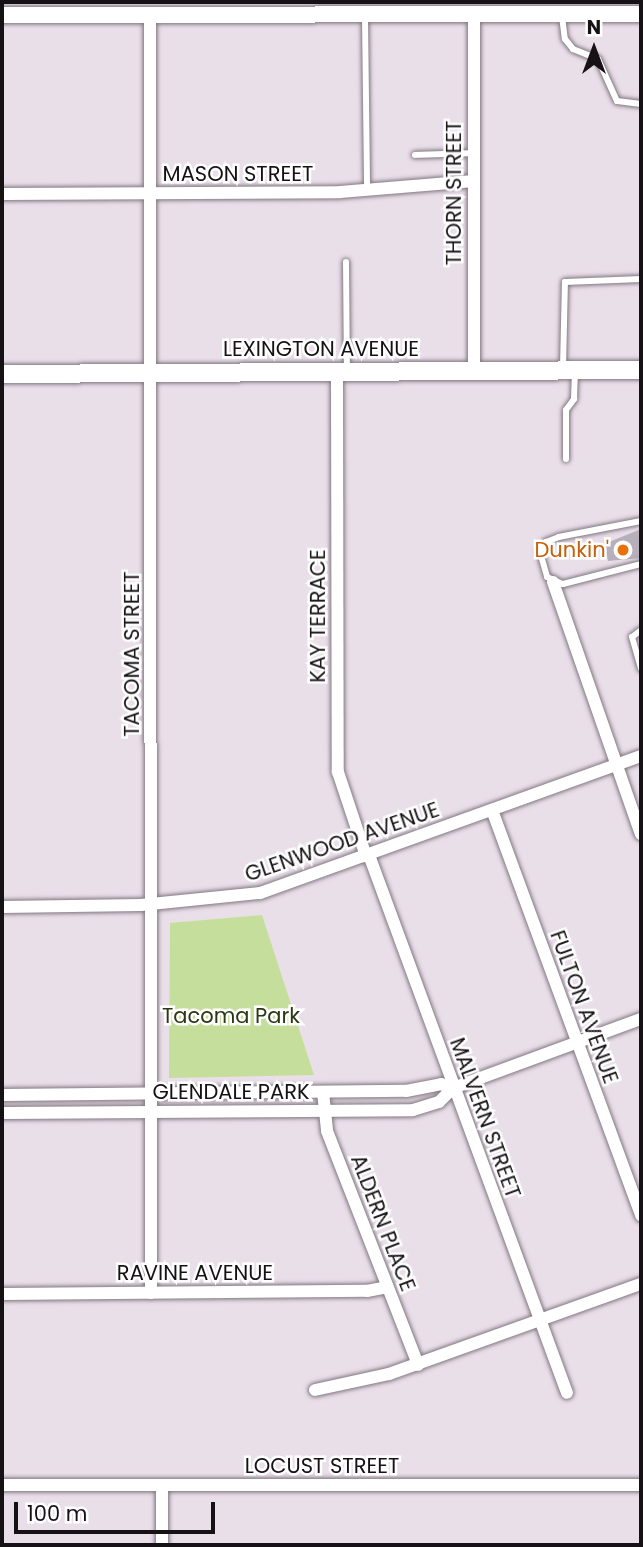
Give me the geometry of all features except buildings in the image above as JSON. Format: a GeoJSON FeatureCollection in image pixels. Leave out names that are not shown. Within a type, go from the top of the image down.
{"type":"FeatureCollection","features":[{"type":"Feature","properties":{"kind":"main road","name":"LEXINGTON AVENUE"},"geometry":{"type":"LineString","coordinates":[[2,374],[641,370]]}},
{"type":"Feature","properties":{"kind":"street"},"geometry":{"type":"LineString","coordinates":[[2,15],[641,14]]}},
{"type":"Feature","properties":{"kind":"street","name":"TACOMA STREET"},"geometry":{"type":"LineString","coordinates":[[150,15],[151,1293]]}},
{"type":"Feature","properties":{"kind":"street","name":"THORN STREET"},"geometry":{"type":"LineString","coordinates":[[474,15],[474,370]]}},
{"type":"Feature","properties":{"kind":"street","name":"MASON STREET"},"geometry":{"type":"LineString","coordinates":[[2,194],[367,190],[474,181]]}},
{"type":"Feature","properties":{"kind":"street","name":"KAY TERRACE"},"geometry":{"type":"LineString","coordinates":[[342,372],[338,772],[368,856]]}},
{"type":"Feature","properties":{"kind":"street"},"geometry":{"type":"LineString","coordinates":[[553,582],[641,834]]}},
{"type":"Feature","properties":{"kind":"street","name":"GLENWOOD AVENUE"},"geometry":{"type":"LineString","coordinates":[[2,907],[151,905],[260,893],[641,756]]}},
{"type":"Feature","properties":{"kind":"street","name":"FULTON AVENUE"},"geometry":{"type":"LineString","coordinates":[[492,810],[641,1216]]}},
{"type":"Feature","properties":{"kind":"street","name":"MALVERN STREET"},"geometry":{"type":"LineString","coordinates":[[368,856],[567,1393]]}},
{"type":"Feature","properties":{"kind":"street","name":"GLENDALE PARK"},"geometry":{"type":"LineString","coordinates":[[2,1113],[420,1108],[443,1100],[453,1088],[641,1019]]}},
{"type":"Feature","properties":{"kind":"street","name":"GLENDALE PARK"},"geometry":{"type":"LineString","coordinates":[[2,1095],[411,1091],[441,1084],[453,1088]]}},
{"type":"Feature","properties":{"kind":"street","name":"ALDERN PLACE"},"geometry":{"type":"LineString","coordinates":[[323,1092],[324,1111],[418,1365]]}},
{"type":"Feature","properties":{"kind":"street"},"geometry":{"type":"LineString","coordinates":[[315,1390],[418,1365],[641,1284]]}},
{"type":"Feature","properties":{"kind":"street","name":"RAVINE AVENUE"},"geometry":{"type":"LineString","coordinates":[[2,1294],[367,1291],[388,1287]]}},
{"type":"Feature","properties":{"kind":"street","name":"LOCUST STREET"},"geometry":{"type":"LineString","coordinates":[[2,1485],[641,1485]]}},
{"type":"Feature","properties":{"kind":"street"},"geometry":{"type":"LineString","coordinates":[[162,1485],[162,1545]]}},
{"type":"Feature","properties":{"kind":"lane"},"geometry":{"type":"LineString","coordinates":[[561,14],[565,39],[573,49],[597,59],[617,100],[641,104]]}},
{"type":"Feature","properties":{"kind":"lane"},"geometry":{"type":"LineString","coordinates":[[365,15],[367,190]]}},
{"type":"Feature","properties":{"kind":"lane"},"geometry":{"type":"LineString","coordinates":[[415,155],[474,153]]}},
{"type":"Feature","properties":{"kind":"lane"},"geometry":{"type":"LineString","coordinates":[[342,372],[346,262]]}},
{"type":"Feature","properties":{"kind":"lane"},"geometry":{"type":"LineString","coordinates":[[566,459],[566,410],[574,399],[569,370],[565,282],[641,279]]}},
{"type":"Feature","properties":{"kind":"lane"},"geometry":{"type":"LineString","coordinates":[[641,522],[546,542],[540,552],[547,577],[553,582],[572,584],[641,564]]}},
{"type":"Feature","properties":{"kind":"lane"},"geometry":{"type":"LineString","coordinates":[[641,629],[632,637],[641,669]]}},
{"type":"Feature","properties":{"kind":"green space","name":"Tacoma Park"},"geometry":{"type":"Polygon","coordinates":[[[262,915],[314,1075],[169,1078],[170,923],[262,915]]]}},
{"type":"Feature","properties":{"kind":"place","name":"Dunkin'"},"geometry":{"type":"Point","coordinates":[623,550]}}]}
